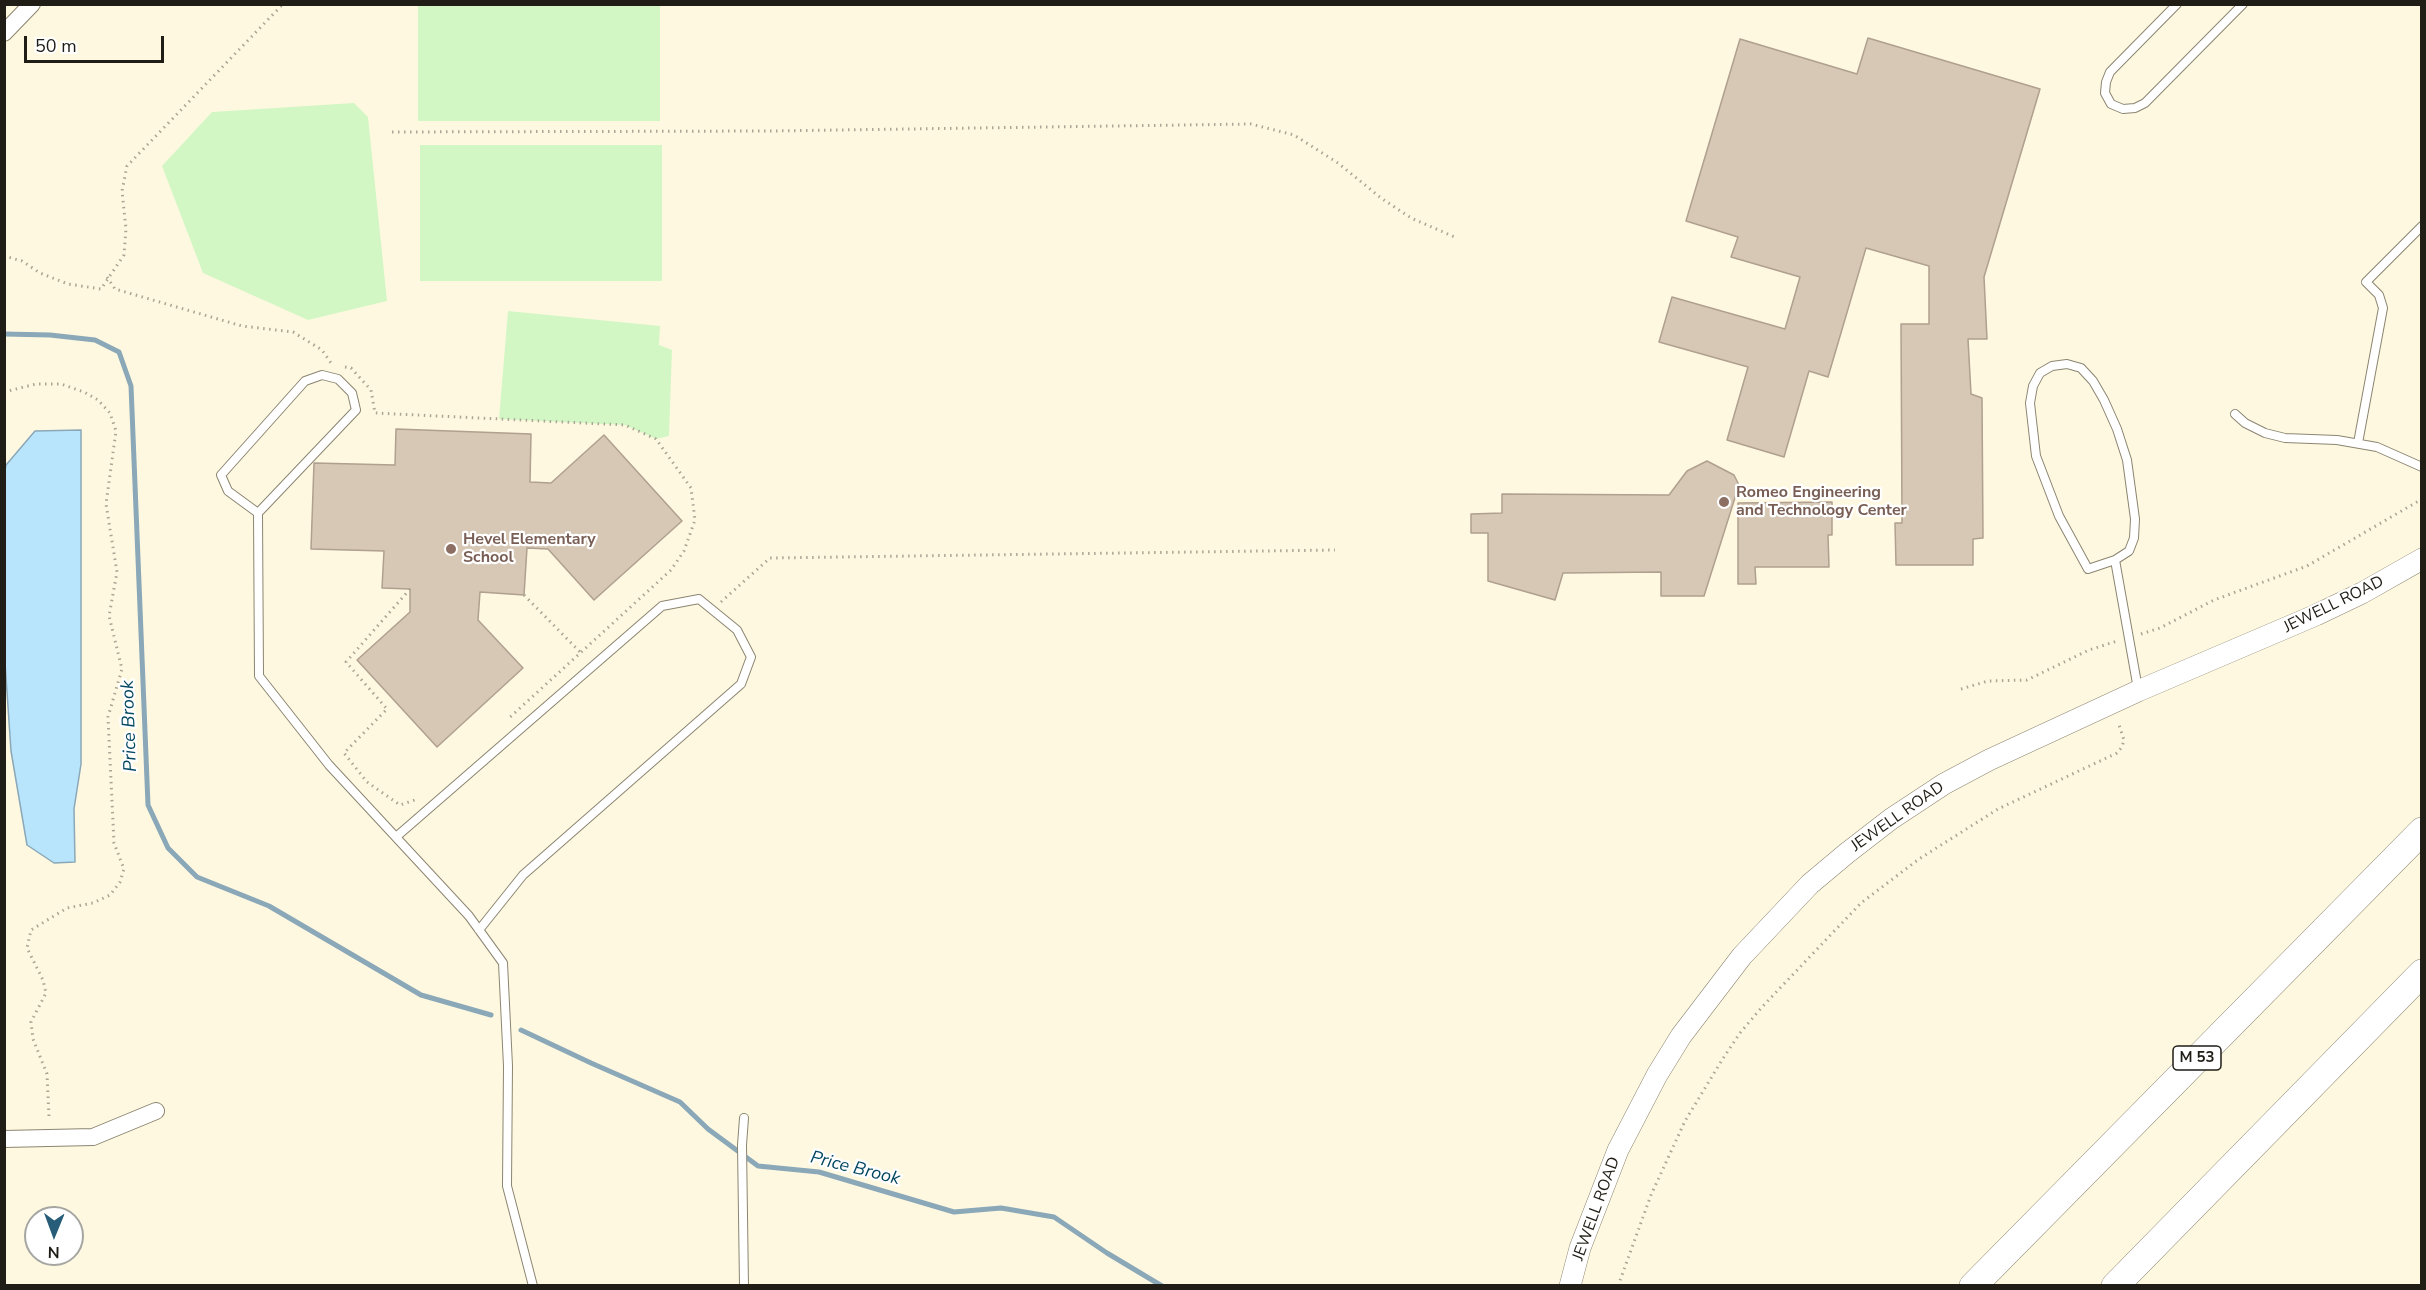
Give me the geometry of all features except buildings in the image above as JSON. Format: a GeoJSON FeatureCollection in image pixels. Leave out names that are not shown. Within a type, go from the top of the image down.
{"type":"FeatureCollection","features":[{"type":"Feature","properties":{"kind":"highway","name":"M 53"},"geometry":{"type":"LineString","coordinates":[[1974,1286],[2421,831]]}},
{"type":"Feature","properties":{"kind":"highway"},"geometry":{"type":"LineString","coordinates":[[2115,1286],[2421,973]]}},
{"type":"Feature","properties":{"kind":"street"},"geometry":{"type":"LineString","coordinates":[[4,33],[32,4]]}},
{"type":"Feature","properties":{"kind":"street","name":"JEWELL ROAD"},"geometry":{"type":"LineString","coordinates":[[1570,1286],[1580,1248],[1598,1198],[1635,1114],[1657,1075],[1709,996],[1777,917],[1847,852],[1944,784],[1989,760],[2138,691],[2325,611],[2421,559]]}},
{"type":"Feature","properties":{"kind":"street"},"geometry":{"type":"LineString","coordinates":[[4,1139],[93,1137],[156,1111]]}},
{"type":"Feature","properties":{"kind":"lane"},"geometry":{"type":"LineString","coordinates":[[2177,4],[2110,72],[2105,93],[2111,104],[2123,109],[2135,108],[2145,103],[2242,4]]}},
{"type":"Feature","properties":{"kind":"lane"},"geometry":{"type":"LineString","coordinates":[[2358,443],[2383,308],[2379,295],[2366,282],[2421,226]]}},
{"type":"Feature","properties":{"kind":"lane"},"geometry":{"type":"LineString","coordinates":[[2067,364],[2081,368],[2093,381],[2117,429],[2127,460],[2134,538],[2129,551],[2115,560],[2088,569],[2059,516],[2036,456],[2030,403],[2033,386],[2040,373],[2052,366],[2067,364]]}},
{"type":"Feature","properties":{"kind":"lane"},"geometry":{"type":"LineString","coordinates":[[258,513],[228,491],[221,475],[305,381],[322,375],[338,380],[352,393],[356,410],[258,513],[259,676],[329,765],[469,916],[503,963],[508,1066],[507,1186],[533,1286]]}},
{"type":"Feature","properties":{"kind":"lane"},"geometry":{"type":"LineString","coordinates":[[2235,414],[2245,423],[2265,433],[2285,438],[2358,443],[2377,447],[2421,467]]}},
{"type":"Feature","properties":{"kind":"lane"},"geometry":{"type":"LineString","coordinates":[[2115,560],[2138,691]]}},
{"type":"Feature","properties":{"kind":"lane"},"geometry":{"type":"LineString","coordinates":[[396,837],[662,606],[699,598],[737,630],[751,657],[741,684],[523,875],[479,930]]}},
{"type":"Feature","properties":{"kind":"lane"},"geometry":{"type":"LineString","coordinates":[[744,1118],[742,1145],[744,1286]]}},
{"type":"Feature","properties":{"kind":"path"},"geometry":{"type":"LineString","coordinates":[[4,259],[8,257],[22,261],[40,273],[68,284],[101,289],[124,255],[126,229],[122,191],[127,166],[283,4]]}},
{"type":"Feature","properties":{"kind":"path"},"geometry":{"type":"LineString","coordinates":[[392,132],[770,131],[1251,124],[1294,135],[1338,163],[1380,198],[1411,218],[1457,238]]}},
{"type":"Feature","properties":{"kind":"path"},"geometry":{"type":"LineString","coordinates":[[107,277],[115,289],[242,326],[293,332],[322,350],[332,364]]}},
{"type":"Feature","properties":{"kind":"path"},"geometry":{"type":"LineString","coordinates":[[342,366],[351,368],[371,390],[375,413],[625,425],[656,439],[691,488],[695,520],[684,551],[671,570],[502,725]]}},
{"type":"Feature","properties":{"kind":"path"},"geometry":{"type":"LineString","coordinates":[[4,392],[36,384],[61,384],[84,392],[98,400],[110,414],[116,431],[106,504],[117,573],[109,616],[122,669],[108,717],[114,843],[124,869],[120,882],[110,895],[93,903],[67,908],[31,930],[27,948],[43,980],[46,993],[32,1022],[33,1039],[47,1074],[49,1117]]}},
{"type":"Feature","properties":{"kind":"path"},"geometry":{"type":"LineString","coordinates":[[1960,689],[1988,681],[2027,680],[2089,650],[2160,628],[2214,600],[2307,566],[2421,499]]}},
{"type":"Feature","properties":{"kind":"path"},"geometry":{"type":"LineString","coordinates":[[712,609],[770,558],[1335,549]]}},
{"type":"Feature","properties":{"kind":"path"},"geometry":{"type":"LineString","coordinates":[[410,589],[346,662],[387,709],[344,753],[367,782],[400,805],[424,797]]}},
{"type":"Feature","properties":{"kind":"path"},"geometry":{"type":"LineString","coordinates":[[524,595],[581,652]]}},
{"type":"Feature","properties":{"kind":"path"},"geometry":{"type":"LineString","coordinates":[[1618,1286],[1651,1196],[1685,1121],[1734,1042],[1762,1007],[1861,903],[1919,859],[1998,809],[2055,780],[2117,753],[2124,740],[2117,720]]}},
{"type":"Feature","properties":{"kind":"green space"},"geometry":{"type":"Polygon","coordinates":[[[418,5],[660,5],[660,121],[418,121],[418,5]]]}},
{"type":"Feature","properties":{"kind":"green space"},"geometry":{"type":"Polygon","coordinates":[[[354,103],[368,117],[387,301],[308,320],[203,273],[162,166],[212,112],[354,103]]]}},
{"type":"Feature","properties":{"kind":"green space"},"geometry":{"type":"Polygon","coordinates":[[[420,145],[662,145],[662,281],[420,281],[420,145]]]}},
{"type":"Feature","properties":{"kind":"green space"},"geometry":{"type":"Polygon","coordinates":[[[508,311],[660,326],[659,345],[672,350],[669,436],[656,439],[625,425],[499,419],[508,311]]]}},
{"type":"Feature","properties":{"kind":"water"},"geometry":{"type":"Polygon","coordinates":[[[81,430],[81,764],[74,809],[75,862],[54,863],[27,845],[11,751],[4,648],[5,470],[6,465],[35,431],[81,430]]]}},
{"type":"Feature","properties":{"kind":"waterway","name":"Price Brook"},"geometry":{"type":"LineString","coordinates":[[4,334],[50,335],[95,340],[119,352],[131,386],[148,805],[168,848],[197,877],[269,906],[421,995],[491,1015]]}},
{"type":"Feature","properties":{"kind":"waterway","name":"Price Brook"},"geometry":{"type":"LineString","coordinates":[[521,1030],[680,1102],[708,1129],[758,1166],[819,1172],[954,1212],[1001,1208],[1054,1217],[1107,1253],[1162,1286]]}},
{"type":"Feature","properties":{"kind":"place","name":"Romeo Engineering and Technology Center"},"geometry":{"type":"Point","coordinates":[1724,502]}},
{"type":"Feature","properties":{"kind":"place","name":"Hevel Elementary School"},"geometry":{"type":"Point","coordinates":[451,549]}}]}
